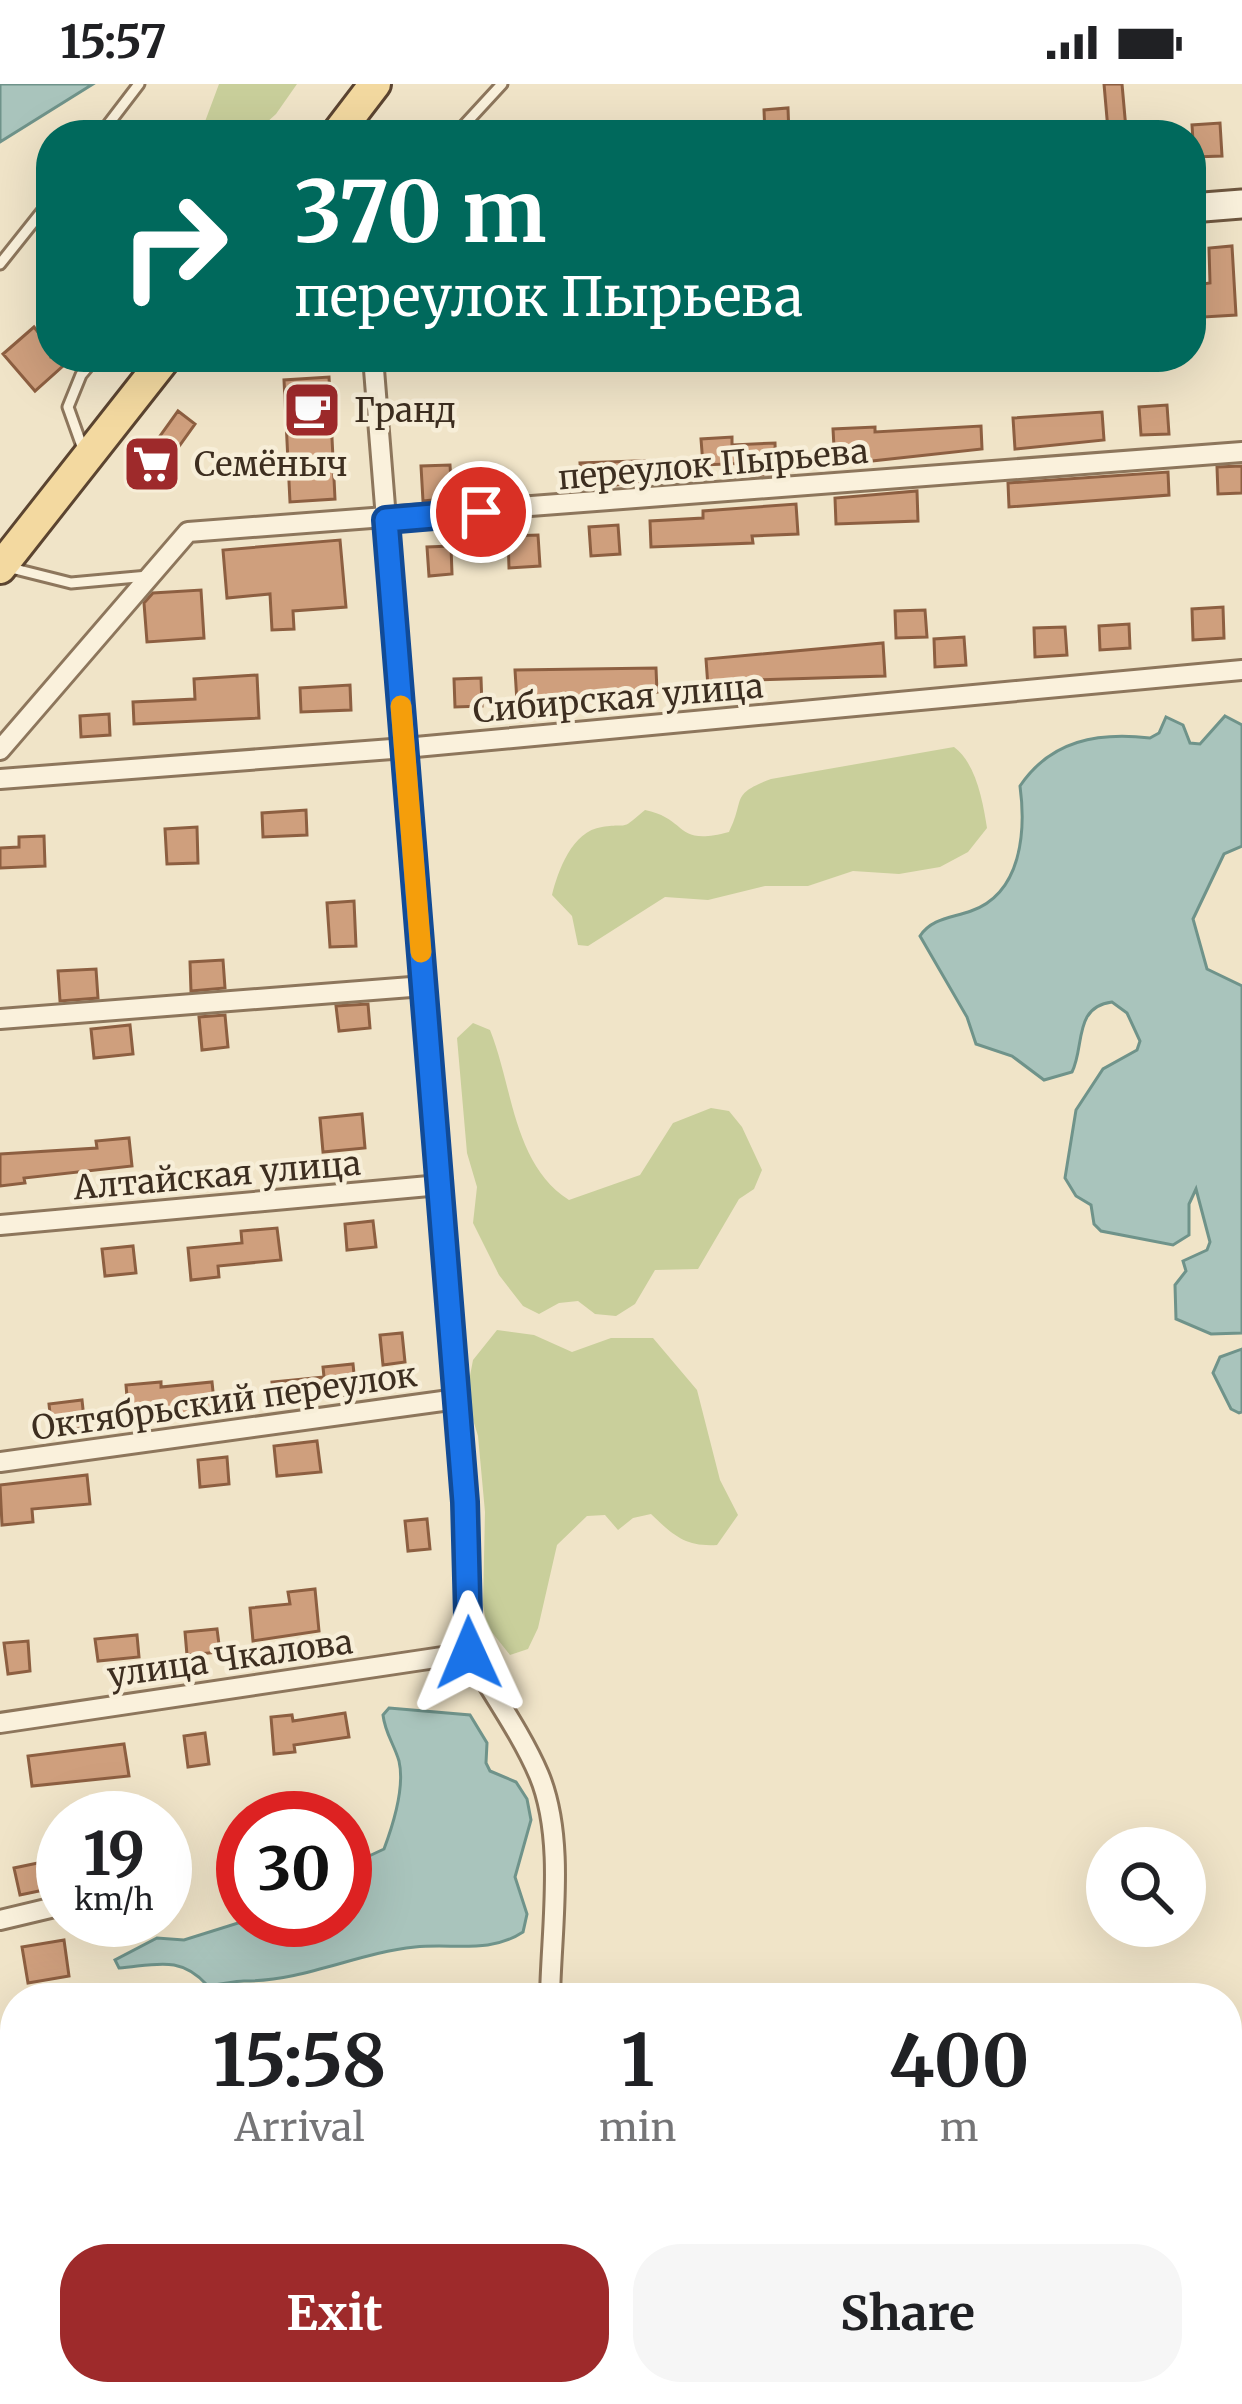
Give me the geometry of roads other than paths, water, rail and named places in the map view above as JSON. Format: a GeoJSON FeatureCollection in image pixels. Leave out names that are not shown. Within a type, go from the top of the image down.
{"type":"FeatureCollection","features":[{"type":"Feature","properties":{"kind":"main road"},"geometry":{"type":"LineString","coordinates":[[347,120],[375,84]]}},
{"type":"Feature","properties":{"kind":"main road"},"geometry":{"type":"LineString","coordinates":[[1,566],[154,372]]}},
{"type":"Feature","properties":{"kind":"street"},"geometry":{"type":"LineString","coordinates":[[1206,207],[1242,204]]}},
{"type":"Feature","properties":{"kind":"street"},"geometry":{"type":"LineString","coordinates":[[374,372],[457,1399],[469,1653],[539,1775],[546,1801],[553,1851],[550,1983]]}},
{"type":"Feature","properties":{"kind":"street","name":"переулок Пырьева"},"geometry":{"type":"LineString","coordinates":[[150,576],[188,532],[1242,452]]}},
{"type":"Feature","properties":{"kind":"street"},"geometry":{"type":"LineString","coordinates":[[0,751],[150,576]]}},
{"type":"Feature","properties":{"kind":"street","name":"Сибирская улица"},"geometry":{"type":"LineString","coordinates":[[0,779],[405,748],[1242,670]]}},
{"type":"Feature","properties":{"kind":"street"},"geometry":{"type":"LineString","coordinates":[[0,1019],[424,986]]}},
{"type":"Feature","properties":{"kind":"street","name":"Алтайская улица"},"geometry":{"type":"LineString","coordinates":[[0,1225],[440,1185]]}},
{"type":"Feature","properties":{"kind":"street","name":"Октябрьский переулок"},"geometry":{"type":"LineString","coordinates":[[0,1462],[457,1399]]}},
{"type":"Feature","properties":{"kind":"street","name":"улица Чкалова"},"geometry":{"type":"LineString","coordinates":[[0,1723],[469,1653]]}},
{"type":"Feature","properties":{"kind":"street"},"geometry":{"type":"LineString","coordinates":[[0,1920],[36,1911]]}},
{"type":"Feature","properties":{"kind":"lane"},"geometry":{"type":"LineString","coordinates":[[111,120],[139,84]]}},
{"type":"Feature","properties":{"kind":"lane"},"geometry":{"type":"LineString","coordinates":[[468,120],[502,84]]}},
{"type":"Feature","properties":{"kind":"lane"},"geometry":{"type":"LineString","coordinates":[[0,265],[36,219]]}},
{"type":"Feature","properties":{"kind":"lane"},"geometry":{"type":"LineString","coordinates":[[84,372],[68,407],[86,458]]}},
{"type":"Feature","properties":{"kind":"lane"},"geometry":{"type":"LineString","coordinates":[[1,566],[71,583],[150,576]]}},
{"type":"Feature","properties":{"kind":"water"},"geometry":{"type":"Polygon","coordinates":[[[0,84],[93,84],[0,142],[0,84]]]}},
{"type":"Feature","properties":{"kind":"water"},"geometry":{"type":"Polygon","coordinates":[[[1225,716],[1242,725],[1242,846],[1224,854],[1193,919],[1207,969],[1242,986],[1242,1333],[1211,1334],[1176,1319],[1175,1285],[1186,1271],[1183,1261],[1207,1250],[1210,1242],[1196,1189],[1189,1204],[1189,1235],[1173,1245],[1101,1231],[1094,1224],[1091,1205],[1076,1196],[1065,1178],[1076,1110],[1103,1069],[1137,1050],[1140,1041],[1127,1013],[1112,1002],[1091,1011],[1072,1072],[1044,1080],[1012,1056],[976,1044],[967,1017],[920,936],[936,922],[971,911],[1001,890],[1021,841],[1020,786],[1046,758],[1094,738],[1150,738],[1159,733],[1166,717],[1183,725],[1190,743],[1200,744],[1225,716]]]}},
{"type":"Feature","properties":{"kind":"water"},"geometry":{"type":"Polygon","coordinates":[[[1242,1349],[1239,1413],[1231,1409],[1213,1373],[1220,1357],[1242,1349]]]}},
{"type":"Feature","properties":{"kind":"water"},"geometry":{"type":"Polygon","coordinates":[[[389,1708],[470,1715],[487,1743],[490,1771],[516,1782],[527,1799],[531,1820],[515,1877],[527,1914],[523,1932],[498,1943],[415,1947],[266,1980],[205,1983],[177,1966],[119,1968],[115,1960],[140,1947],[192,1947],[192,1937],[216,1930],[216,1947],[372,1947],[372,1855],[384,1849],[400,1782],[399,1761],[383,1715],[389,1708]]]}},
{"type":"Feature","properties":{"kind":"place","name":"Гранд"},"geometry":{"type":"Point","coordinates":[312,410]}},
{"type":"Feature","properties":{"kind":"place","name":"Семёныч"},"geometry":{"type":"Point","coordinates":[152,464]}}]}
